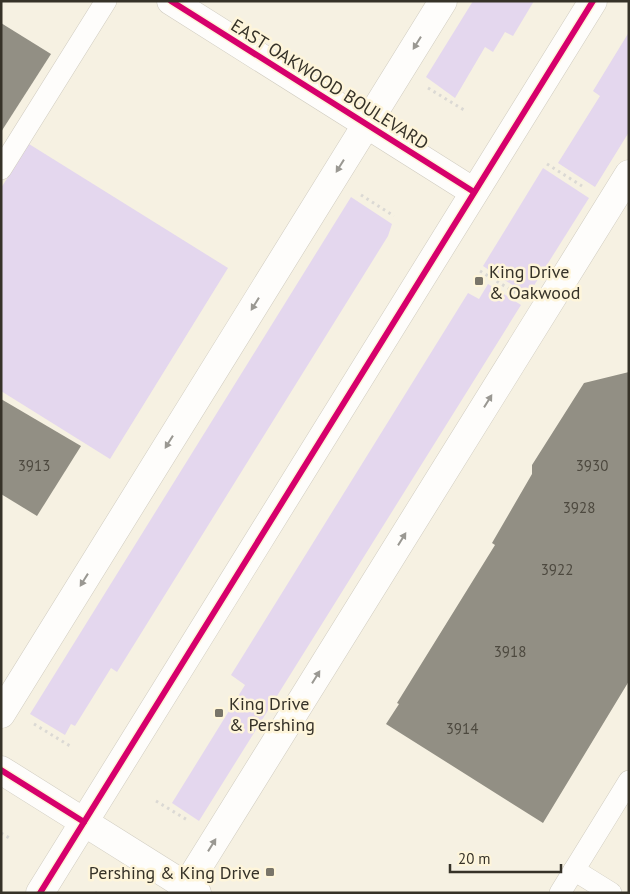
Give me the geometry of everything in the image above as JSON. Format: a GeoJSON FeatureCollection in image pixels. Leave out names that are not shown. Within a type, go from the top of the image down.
{"type":"FeatureCollection","features":[{"type":"Feature","properties":{"kind":"street","name":"EAST OAKWOOD BOULEVARD"},"geometry":{"type":"LineString","coordinates":[[171,1],[474,192]]}},
{"type":"Feature","properties":{"kind":"street"},"geometry":{"type":"LineString","coordinates":[[1,714],[443,1]]}},
{"type":"Feature","properties":{"kind":"street"},"geometry":{"type":"LineString","coordinates":[[40,893],[593,1]]}},
{"type":"Feature","properties":{"kind":"street"},"geometry":{"type":"LineString","coordinates":[[1,770],[188,890],[629,174]]}},
{"type":"Feature","properties":{"kind":"lane"},"geometry":{"type":"LineString","coordinates":[[1,169],[106,1]]}},
{"type":"Feature","properties":{"kind":"lane"},"geometry":{"type":"LineString","coordinates":[[560,893],[629,781]]}},
{"type":"Feature","properties":{"kind":"lane"},"geometry":{"type":"LineString","coordinates":[[574,870],[611,893]]}},
{"type":"Feature","properties":{"kind":"path"},"geometry":{"type":"LineString","coordinates":[[421,83],[464,110]]}},
{"type":"Feature","properties":{"kind":"path"},"geometry":{"type":"LineString","coordinates":[[547,164],[584,188]]}},
{"type":"Feature","properties":{"kind":"path"},"geometry":{"type":"LineString","coordinates":[[356,191],[394,216]]}},
{"type":"Feature","properties":{"kind":"path"},"geometry":{"type":"LineString","coordinates":[[480,270],[517,294]]}},
{"type":"Feature","properties":{"kind":"path"},"geometry":{"type":"LineString","coordinates":[[28,719],[70,746]]}},
{"type":"Feature","properties":{"kind":"path"},"geometry":{"type":"LineString","coordinates":[[156,801],[196,826]]}},
{"type":"Feature","properties":{"kind":"path"},"geometry":{"type":"LineString","coordinates":[[1,832],[11,839]]}},
{"type":"Feature","properties":{"kind":"shaded area"},"geometry":{"type":"Polygon","coordinates":[[[473,1],[534,1],[513,36],[505,32],[493,52],[485,47],[455,98],[426,77],[473,1]]]}},
{"type":"Feature","properties":{"kind":"shaded area"},"geometry":{"type":"Polygon","coordinates":[[[629,32],[629,132],[595,187],[558,163],[600,96],[593,91],[629,32]]]}},
{"type":"Feature","properties":{"kind":"shaded area"},"geometry":{"type":"Polygon","coordinates":[[[29,144],[228,268],[110,459],[1,391],[1,188],[29,144]]]}},
{"type":"Feature","properties":{"kind":"shaded area"},"geometry":{"type":"Polygon","coordinates":[[[543,168],[589,198],[528,295],[483,266],[543,168]]]}},
{"type":"Feature","properties":{"kind":"shaded area"},"geometry":{"type":"Polygon","coordinates":[[[351,197],[392,224],[388,236],[117,672],[111,668],[75,726],[71,724],[65,735],[30,714],[351,197]]]}},
{"type":"Feature","properties":{"kind":"shaded area"},"geometry":{"type":"Polygon","coordinates":[[[488,284],[521,305],[199,821],[172,803],[245,685],[231,675],[468,293],[479,299],[488,284]]]}},
{"type":"Feature","properties":{"kind":"building"},"geometry":{"type":"Polygon","coordinates":[[[1,23],[51,54],[1,132],[1,23]]]}},
{"type":"Feature","properties":{"kind":"building"},"geometry":{"type":"Polygon","coordinates":[[[629,372],[629,681],[543,823],[386,724],[399,704],[397,703],[495,545],[492,543],[532,474],[532,465],[584,383],[629,372]]]}},
{"type":"Feature","properties":{"kind":"building"},"geometry":{"type":"Polygon","coordinates":[[[1,399],[81,446],[37,516],[1,494],[1,399]]]}},
{"type":"Feature","properties":{"kind":"cycle path"},"geometry":{"type":"LineString","coordinates":[[171,1],[474,192]]}},
{"type":"Feature","properties":{"kind":"cycle path"},"geometry":{"type":"LineString","coordinates":[[40,893],[593,1]]}},
{"type":"Feature","properties":{"kind":"cycle path"},"geometry":{"type":"LineString","coordinates":[[1,770],[84,822]]}},
{"type":"Feature","properties":{"kind":"place","name":"King Drive & Oakwood"},"geometry":{"type":"Point","coordinates":[479,281]}},
{"type":"Feature","properties":{"kind":"place","name":"King Drive & Pershing"},"geometry":{"type":"Point","coordinates":[219,713]}},
{"type":"Feature","properties":{"kind":"place","name":"Pershing & King Drive"},"geometry":{"type":"Point","coordinates":[270,872]}}]}
